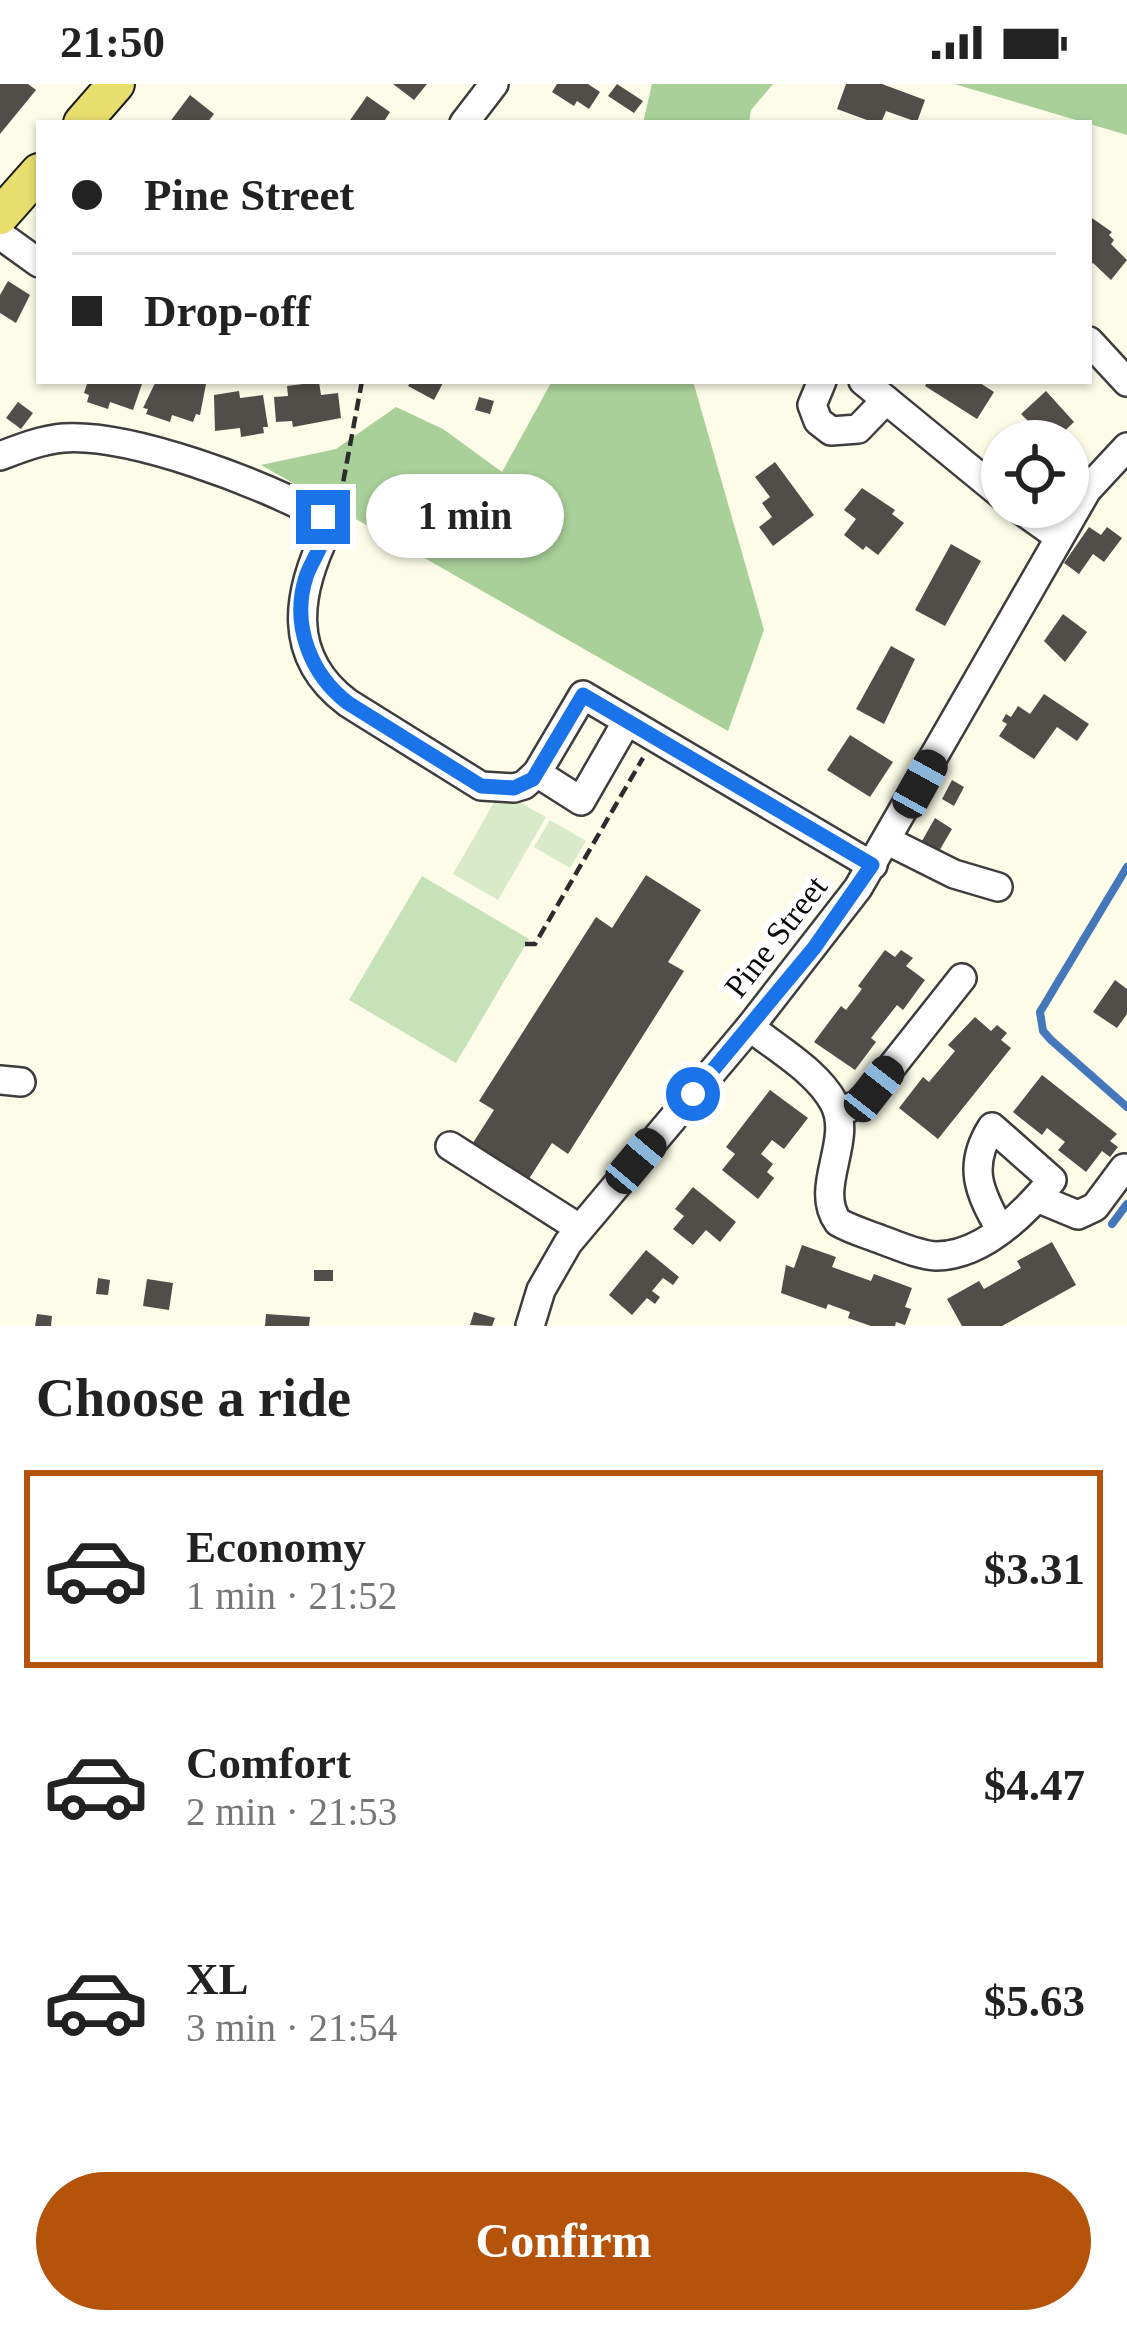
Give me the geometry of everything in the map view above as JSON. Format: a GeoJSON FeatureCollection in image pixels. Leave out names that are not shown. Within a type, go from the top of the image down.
{"type":"FeatureCollection","features":[{"type":"Feature","properties":{"kind":"main road"},"geometry":{"type":"LineString","coordinates":[[85,120],[116,84]]}},
{"type":"Feature","properties":{"kind":"street"},"geometry":{"type":"LineString","coordinates":[[466,120],[494,84]]}},
{"type":"Feature","properties":{"kind":"street"},"geometry":{"type":"LineString","coordinates":[[0,235],[36,261]]}},
{"type":"Feature","properties":{"kind":"street"},"geometry":{"type":"LineString","coordinates":[[1092,344],[1127,382]]}},
{"type":"Feature","properties":{"kind":"street"},"geometry":{"type":"LineString","coordinates":[[821,384],[812,405],[818,421],[831,431],[858,429],[886,400]]}},
{"type":"Feature","properties":{"kind":"street"},"geometry":{"type":"LineString","coordinates":[[867,384],[981,478]]}},
{"type":"Feature","properties":{"kind":"street"},"geometry":{"type":"LineString","coordinates":[[0,456],[59,438],[125,446],[259,484],[321,516],[327,531],[306,578],[301,612],[311,658],[330,687],[348,703],[481,786],[524,785],[537,773],[583,695],[872,865]]}},
{"type":"Feature","properties":{"kind":"street","name":"Pine Street"},"geometry":{"type":"LineString","coordinates":[[530,1326],[548,1274],[579,1228],[750,1028],[872,865],[1059,537],[1095,478],[1127,447]]}},
{"type":"Feature","properties":{"kind":"street"},"geometry":{"type":"LineString","coordinates":[[1046,528],[1059,537]]}},
{"type":"Feature","properties":{"kind":"street"},"geometry":{"type":"LineString","coordinates":[[537,773],[581,801],[627,721]]}},
{"type":"Feature","properties":{"kind":"street"},"geometry":{"type":"LineString","coordinates":[[888,841],[942,869],[998,887]]}},
{"type":"Feature","properties":{"kind":"street"},"geometry":{"type":"LineString","coordinates":[[838,1112],[857,1105],[874,1089],[962,978]]}},
{"type":"Feature","properties":{"kind":"street"},"geometry":{"type":"LineString","coordinates":[[750,1028],[819,1084],[838,1112],[829,1200],[838,1222],[919,1253],[940,1256],[962,1251],[1000,1229],[1052,1180],[992,1127],[977,1156],[976,1177],[1000,1229]]}},
{"type":"Feature","properties":{"kind":"street"},"geometry":{"type":"LineString","coordinates":[[450,1146],[579,1228]]}},
{"type":"Feature","properties":{"kind":"street"},"geometry":{"type":"LineString","coordinates":[[1037,1198],[1078,1215],[1095,1207],[1124,1168]]}},
{"type":"Feature","properties":{"kind":"path"},"geometry":{"type":"LineString","coordinates":[[326,522],[338,508],[361,384]]}},
{"type":"Feature","properties":{"kind":"path"},"geometry":{"type":"LineString","coordinates":[[525,944],[536,944],[655,738]]}},
{"type":"Feature","properties":{"kind":"green space"},"geometry":{"type":"Polygon","coordinates":[[[652,84],[773,84],[751,110],[749,120],[644,120],[652,84]]]}},
{"type":"Feature","properties":{"kind":"green space"},"geometry":{"type":"Polygon","coordinates":[[[954,84],[1127,84],[1127,135],[1092,125],[1092,120],[1076,120],[954,84]]]}},
{"type":"Feature","properties":{"kind":"green space"},"geometry":{"type":"Polygon","coordinates":[[[550,384],[694,384],[764,630],[728,731],[261,465],[336,449],[396,407],[443,429],[502,472],[550,384]]]}},
{"type":"Feature","properties":{"kind":"green space"},"geometry":{"type":"Polygon","coordinates":[[[500,792],[546,817],[498,900],[453,874],[500,792]]]}},
{"type":"Feature","properties":{"kind":"green space"},"geometry":{"type":"Polygon","coordinates":[[[550,820],[586,841],[570,868],[534,847],[550,820]]]}},
{"type":"Feature","properties":{"kind":"green space"},"geometry":{"type":"Polygon","coordinates":[[[422,876],[529,939],[456,1063],[349,1000],[422,876]]]}},
{"type":"Feature","properties":{"kind":"building"},"geometry":{"type":"Polygon","coordinates":[[[0,84],[28,84],[36,90],[0,134],[0,84]]]}},
{"type":"Feature","properties":{"kind":"building"},"geometry":{"type":"Polygon","coordinates":[[[393,84],[427,84],[414,100],[393,84]]]}},
{"type":"Feature","properties":{"kind":"building"},"geometry":{"type":"Polygon","coordinates":[[[557,84],[588,84],[600,92],[589,109],[552,92],[557,84]]]}},
{"type":"Feature","properties":{"kind":"building"},"geometry":{"type":"Polygon","coordinates":[[[617,84],[643,101],[634,113],[608,96],[617,84]]]}},
{"type":"Feature","properties":{"kind":"building"},"geometry":{"type":"Polygon","coordinates":[[[846,84],[882,84],[925,100],[918,120],[886,111],[882,120],[867,120],[837,109],[846,84]]]}},
{"type":"Feature","properties":{"kind":"building"},"geometry":{"type":"Polygon","coordinates":[[[190,95],[214,114],[209,120],[171,120],[190,95]]]}},
{"type":"Feature","properties":{"kind":"building"},"geometry":{"type":"Polygon","coordinates":[[[367,96],[390,112],[385,120],[350,120],[367,96]]]}},
{"type":"Feature","properties":{"kind":"building"},"geometry":{"type":"Polygon","coordinates":[[[1092,218],[1112,232],[1111,244],[1127,260],[1111,280],[1093,263],[1092,218]]]}},
{"type":"Feature","properties":{"kind":"building"},"geometry":{"type":"Polygon","coordinates":[[[8,281],[30,295],[16,323],[0,313],[0,295],[8,281]]]}},
{"type":"Feature","properties":{"kind":"building"},"geometry":{"type":"Polygon","coordinates":[[[87,384],[142,384],[133,410],[110,402],[108,409],[87,402],[89,395],[84,393],[87,384]]]}},
{"type":"Feature","properties":{"kind":"building"},"geometry":{"type":"Polygon","coordinates":[[[155,384],[206,384],[200,415],[193,422],[172,415],[170,422],[146,414],[148,409],[143,408],[155,384]]]}},
{"type":"Feature","properties":{"kind":"building"},"geometry":{"type":"Polygon","coordinates":[[[319,384],[321,395],[338,393],[341,418],[293,427],[292,421],[276,422],[274,397],[288,396],[287,386],[319,384]]]}},
{"type":"Feature","properties":{"kind":"building"},"geometry":{"type":"Polygon","coordinates":[[[409,384],[442,384],[434,400],[409,384]]]}},
{"type":"Feature","properties":{"kind":"building"},"geometry":{"type":"Polygon","coordinates":[[[982,384],[994,392],[977,419],[925,386],[982,384]]]}},
{"type":"Feature","properties":{"kind":"building"},"geometry":{"type":"Polygon","coordinates":[[[239,391],[240,398],[263,395],[268,427],[263,427],[264,433],[241,437],[240,428],[215,431],[214,395],[239,391]]]}},
{"type":"Feature","properties":{"kind":"building"},"geometry":{"type":"Polygon","coordinates":[[[1046,391],[1072,420],[1027,420],[1021,414],[1046,391]]]}},
{"type":"Feature","properties":{"kind":"building"},"geometry":{"type":"Polygon","coordinates":[[[479,397],[494,401],[490,414],[475,410],[479,397]]]}},
{"type":"Feature","properties":{"kind":"building"},"geometry":{"type":"Polygon","coordinates":[[[18,402],[33,413],[21,429],[6,418],[18,402]]]}},
{"type":"Feature","properties":{"kind":"building"},"geometry":{"type":"Polygon","coordinates":[[[775,462],[814,515],[773,546],[759,527],[772,517],[762,503],[770,497],[755,477],[775,462]]]}},
{"type":"Feature","properties":{"kind":"building"},"geometry":{"type":"Polygon","coordinates":[[[862,488],[895,510],[892,514],[904,523],[878,555],[844,535],[856,519],[844,510],[862,488]]]}},
{"type":"Feature","properties":{"kind":"building"},"geometry":{"type":"Polygon","coordinates":[[[1089,527],[1101,535],[1107,527],[1122,538],[1104,562],[1093,554],[1079,574],[1064,563],[1089,527]]]}},
{"type":"Feature","properties":{"kind":"building"},"geometry":{"type":"Polygon","coordinates":[[[951,544],[981,561],[945,626],[915,610],[951,544]]]}},
{"type":"Feature","properties":{"kind":"building"},"geometry":{"type":"Polygon","coordinates":[[[1063,614],[1087,632],[1065,662],[1044,641],[1063,614]]]}},
{"type":"Feature","properties":{"kind":"building"},"geometry":{"type":"Polygon","coordinates":[[[891,646],[915,659],[884,724],[856,709],[891,646]]]}},
{"type":"Feature","properties":{"kind":"building"},"geometry":{"type":"Polygon","coordinates":[[[1044,694],[1089,724],[1077,741],[1057,727],[1034,759],[999,736],[1007,724],[1002,721],[1006,714],[1011,717],[1018,706],[1030,714],[1044,694]]]}},
{"type":"Feature","properties":{"kind":"building"},"geometry":{"type":"Polygon","coordinates":[[[850,735],[893,762],[870,797],[827,770],[850,735]]]}},
{"type":"Feature","properties":{"kind":"building"},"geometry":{"type":"Polygon","coordinates":[[[952,780],[964,787],[954,806],[942,799],[952,780]]]}},
{"type":"Feature","properties":{"kind":"building"},"geometry":{"type":"Polygon","coordinates":[[[935,818],[952,829],[935,858],[918,848],[935,818]]]}},
{"type":"Feature","properties":{"kind":"building"},"geometry":{"type":"Polygon","coordinates":[[[646,875],[701,910],[668,962],[684,971],[568,1154],[552,1143],[525,1185],[469,1149],[494,1110],[479,1101],[596,917],[612,928],[646,875]]]}},
{"type":"Feature","properties":{"kind":"building"},"geometry":{"type":"Polygon","coordinates":[[[885,950],[895,957],[901,950],[913,958],[906,966],[925,980],[903,1010],[897,1005],[871,1038],[876,1042],[855,1070],[814,1042],[841,1006],[846,1010],[885,950]]]}},
{"type":"Feature","properties":{"kind":"building"},"geometry":{"type":"Polygon","coordinates":[[[1115,980],[1127,989],[1127,1014],[1117,1028],[1093,1012],[1115,980]]]}},
{"type":"Feature","properties":{"kind":"building"},"geometry":{"type":"Polygon","coordinates":[[[975,1017],[991,1031],[997,1025],[1007,1033],[1001,1040],[1011,1048],[938,1139],[899,1108],[923,1077],[929,1082],[955,1051],[948,1045],[975,1017]]]}},
{"type":"Feature","properties":{"kind":"building"},"geometry":{"type":"Polygon","coordinates":[[[1042,1075],[1117,1134],[1110,1141],[1118,1147],[1110,1157],[1102,1151],[1086,1172],[1058,1150],[1065,1142],[1047,1128],[1042,1135],[1013,1112],[1042,1075]]]}},
{"type":"Feature","properties":{"kind":"building"},"geometry":{"type":"Polygon","coordinates":[[[770,1090],[808,1118],[784,1149],[772,1140],[761,1154],[773,1164],[767,1172],[774,1178],[758,1199],[722,1170],[735,1154],[726,1147],[770,1090]]]}},
{"type":"Feature","properties":{"kind":"building"},"geometry":{"type":"Polygon","coordinates":[[[693,1187],[736,1222],[720,1242],[706,1230],[693,1245],[673,1229],[684,1216],[675,1209],[693,1187]]]}},
{"type":"Feature","properties":{"kind":"building"},"geometry":{"type":"Polygon","coordinates":[[[1052,1242],[1076,1285],[1002,1326],[962,1326],[947,1299],[979,1281],[984,1289],[1021,1268],[1017,1261],[1052,1242]]]}},
{"type":"Feature","properties":{"kind":"building"},"geometry":{"type":"Polygon","coordinates":[[[802,1245],[836,1257],[832,1267],[871,1281],[874,1274],[912,1288],[905,1325],[871,1326],[848,1318],[850,1312],[781,1293],[786,1265],[794,1268],[802,1245]]]}},
{"type":"Feature","properties":{"kind":"building"},"geometry":{"type":"Polygon","coordinates":[[[646,1250],[679,1277],[673,1285],[663,1278],[652,1291],[660,1297],[655,1304],[647,1298],[632,1315],[609,1295],[646,1250]]]}},
{"type":"Feature","properties":{"kind":"building"},"geometry":{"type":"Polygon","coordinates":[[[314,1270],[333,1270],[333,1281],[314,1281],[314,1270]]]}},
{"type":"Feature","properties":{"kind":"building"},"geometry":{"type":"Polygon","coordinates":[[[98,1278],[110,1280],[108,1295],[96,1294],[98,1278]]]}},
{"type":"Feature","properties":{"kind":"building"},"geometry":{"type":"Polygon","coordinates":[[[147,1279],[173,1283],[169,1310],[143,1306],[147,1279]]]}},
{"type":"Feature","properties":{"kind":"building"},"geometry":{"type":"Polygon","coordinates":[[[474,1312],[495,1318],[492,1326],[470,1325],[474,1312]]]}},
{"type":"Feature","properties":{"kind":"building"},"geometry":{"type":"Polygon","coordinates":[[[37,1314],[52,1316],[51,1326],[35,1326],[37,1314]]]}},
{"type":"Feature","properties":{"kind":"building"},"geometry":{"type":"Polygon","coordinates":[[[266,1314],[310,1317],[309,1326],[265,1326],[266,1314]]]}},
{"type":"Feature","properties":{"kind":"waterway"},"geometry":{"type":"LineString","coordinates":[[1127,867],[1040,1012],[1043,1031],[1051,1040],[1127,1107]]}},
{"type":"Feature","properties":{"kind":"waterway"},"geometry":{"type":"LineString","coordinates":[[1112,1224],[1127,1204]]}},
{"type":"Feature","properties":{"kind":"route"},"geometry":{"type":"LineString","coordinates":[[323,517],[327,531],[306,578],[302,620],[311,658],[330,687],[348,703],[481,786],[503,789],[533,779],[583,695],[872,865],[814,948],[693,1094]]}}]}
